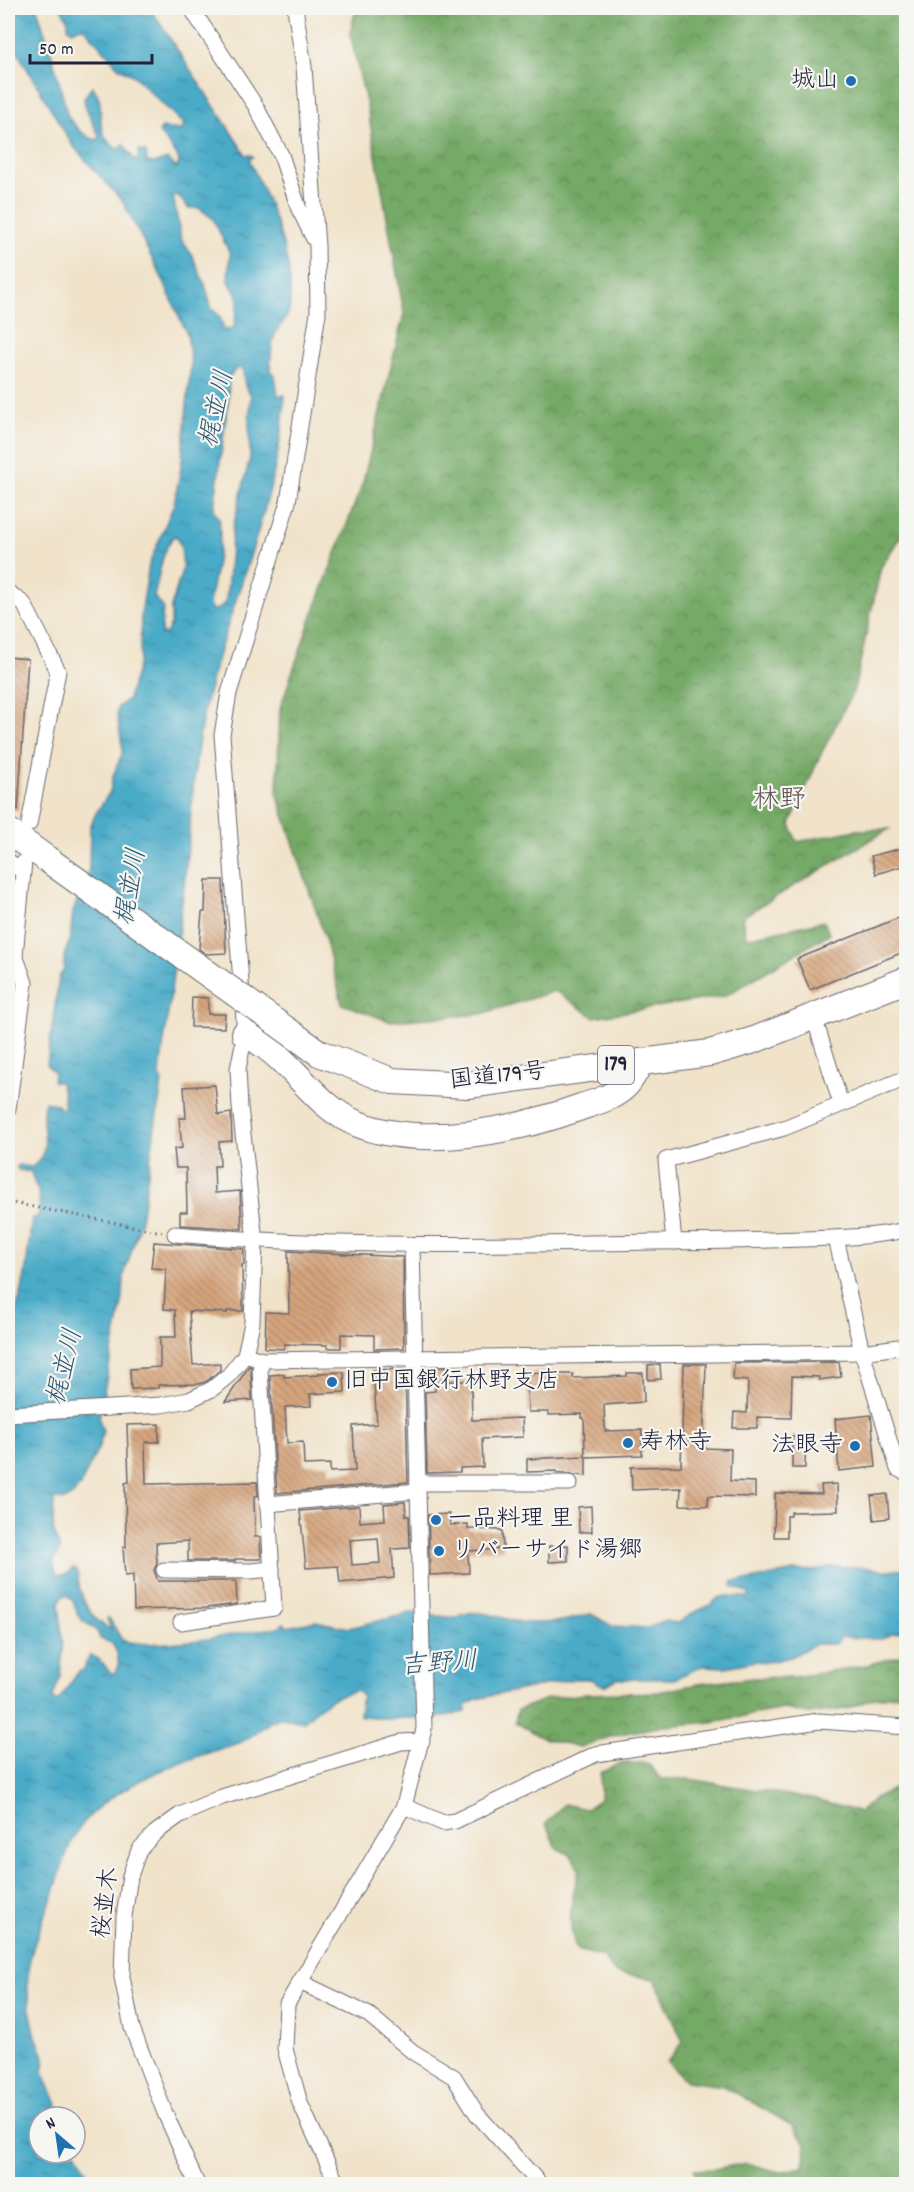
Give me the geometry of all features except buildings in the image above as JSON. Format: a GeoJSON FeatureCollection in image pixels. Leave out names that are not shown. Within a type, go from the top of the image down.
{"type":"FeatureCollection","features":[{"type":"Feature","properties":{"kind":"highway","name":"国道179号"},"geometry":{"type":"LineString","coordinates":[[18,827],[31,864],[319,1053],[392,1081],[468,1085],[559,1071],[710,1053],[754,1040],[906,980]]}},
{"type":"Feature","properties":{"kind":"highway"},"geometry":{"type":"LineString","coordinates":[[245,1034],[264,1043],[292,1068],[327,1106],[358,1124],[399,1135],[494,1132],[544,1121],[606,1099],[626,1086],[641,1062]]}},
{"type":"Feature","properties":{"kind":"street"},"geometry":{"type":"LineString","coordinates":[[191,8],[255,105],[281,155],[299,209],[317,246]]}},
{"type":"Feature","properties":{"kind":"street"},"geometry":{"type":"LineString","coordinates":[[8,1414],[161,1405],[189,1400],[212,1389],[229,1375],[246,1355],[252,1323],[255,1241],[240,1107],[238,1069],[245,1034],[222,735],[229,693],[288,502],[318,314],[317,246],[304,67],[294,8]]}},
{"type":"Feature","properties":{"kind":"street"},"geometry":{"type":"LineString","coordinates":[[8,592],[24,604],[58,671],[18,827]]}},
{"type":"Feature","properties":{"kind":"street"},"geometry":{"type":"LineString","coordinates":[[8,861],[31,864],[15,955],[25,983],[8,1109]]}},
{"type":"Feature","properties":{"kind":"street"},"geometry":{"type":"LineString","coordinates":[[813,1017],[842,1104]]}},
{"type":"Feature","properties":{"kind":"street"},"geometry":{"type":"LineString","coordinates":[[674,1242],[666,1161],[784,1128],[906,1078]]}},
{"type":"Feature","properties":{"kind":"street"},"geometry":{"type":"LineString","coordinates":[[175,1234],[255,1241],[412,1246],[836,1238],[889,1234],[906,1230]]}},
{"type":"Feature","properties":{"kind":"street"},"geometry":{"type":"LineString","coordinates":[[836,1238],[862,1352],[898,1469],[906,1473]]}},
{"type":"Feature","properties":{"kind":"street"},"geometry":{"type":"LineString","coordinates":[[337,2184],[300,2103],[285,2049],[287,2004],[404,1806],[423,1735],[412,1246]]}},
{"type":"Feature","properties":{"kind":"street"},"geometry":{"type":"LineString","coordinates":[[246,1355],[262,1360],[862,1352],[906,1346]]}},
{"type":"Feature","properties":{"kind":"street"},"geometry":{"type":"LineString","coordinates":[[181,1622],[274,1608],[260,1370],[262,1360]]}},
{"type":"Feature","properties":{"kind":"street"},"geometry":{"type":"LineString","coordinates":[[267,1504],[418,1487],[570,1483]]}},
{"type":"Feature","properties":{"kind":"street"},"geometry":{"type":"LineString","coordinates":[[164,1570],[251,1571],[272,1569]]}},
{"type":"Feature","properties":{"kind":"street"},"geometry":{"type":"LineString","coordinates":[[404,1806],[443,1823],[455,1821],[596,1754],[819,1721],[906,1727]]}},
{"type":"Feature","properties":{"kind":"street","name":"桜並木"},"geometry":{"type":"LineString","coordinates":[[197,2184],[165,2113],[132,2028],[122,1977],[124,1917],[130,1876],[139,1850],[155,1833],[180,1815],[222,1797],[423,1735]]}},
{"type":"Feature","properties":{"kind":"street"},"geometry":{"type":"LineString","coordinates":[[300,1982],[369,2015],[413,2052],[454,2077],[477,2114],[540,2184]]}},
{"type":"Feature","properties":{"kind":"path"},"geometry":{"type":"LineString","coordinates":[[8,1202],[146,1229]]}},
{"type":"Feature","properties":{"kind":"green space"},"geometry":{"type":"Polygon","coordinates":[[[356,8],[906,8],[906,528],[881,567],[854,690],[822,752],[790,824],[797,842],[856,830],[889,829],[742,917],[746,938],[824,921],[829,934],[725,996],[594,1017],[555,991],[481,1014],[389,1021],[342,1004],[325,938],[277,794],[280,708],[363,482],[404,313],[367,106],[350,34],[356,8]]]}},
{"type":"Feature","properties":{"kind":"green space"},"geometry":{"type":"Polygon","coordinates":[[[906,1654],[906,1694],[874,1698],[846,1709],[809,1714],[784,1709],[712,1722],[665,1726],[620,1734],[580,1747],[542,1738],[515,1722],[518,1710],[549,1698],[586,1694],[659,1692],[697,1684],[754,1678],[794,1677],[863,1666],[906,1654]]]}},
{"type":"Feature","properties":{"kind":"green space"},"geometry":{"type":"Polygon","coordinates":[[[621,1763],[647,1763],[662,1779],[689,1779],[812,1799],[859,1812],[877,1797],[896,1787],[906,1792],[906,2184],[699,2184],[694,2170],[715,2169],[746,2163],[779,2172],[803,2167],[806,2145],[793,2126],[724,2086],[686,2081],[667,2062],[683,2042],[655,1979],[615,1973],[603,1957],[577,1950],[571,1930],[571,1920],[572,1900],[579,1870],[571,1855],[556,1848],[546,1824],[564,1804],[586,1809],[600,1799],[600,1773],[621,1763]]]}},
{"type":"Feature","properties":{"kind":"water"},"geometry":{"type":"Polygon","coordinates":[[[8,8],[37,8],[68,117],[80,131],[98,140],[99,136],[86,109],[84,99],[92,86],[100,102],[101,126],[109,142],[119,150],[123,144],[135,160],[138,160],[139,150],[146,152],[147,162],[156,163],[167,159],[176,168],[179,163],[178,157],[159,132],[162,128],[181,130],[184,125],[134,76],[118,67],[87,31],[81,27],[72,31],[68,27],[68,21],[61,8],[150,8],[246,155],[253,157],[250,162],[280,234],[289,273],[290,292],[288,313],[275,334],[271,352],[270,371],[275,375],[278,396],[285,395],[281,436],[273,476],[214,672],[201,729],[161,1063],[162,1082],[141,1220],[124,1275],[123,1298],[102,1401],[99,1419],[103,1431],[100,1444],[80,1486],[71,1497],[65,1500],[54,1499],[53,1529],[60,1549],[53,1563],[57,1575],[66,1575],[73,1568],[77,1570],[82,1597],[90,1612],[111,1630],[107,1618],[109,1618],[122,1640],[155,1644],[279,1627],[284,1623],[287,1627],[315,1621],[349,1628],[411,1613],[456,1618],[463,1614],[479,1613],[520,1622],[538,1623],[591,1614],[612,1626],[648,1628],[663,1621],[678,1623],[711,1605],[718,1598],[749,1597],[749,1593],[732,1586],[733,1581],[829,1567],[900,1570],[906,1566],[906,1629],[882,1639],[841,1637],[836,1644],[815,1644],[791,1657],[726,1667],[702,1666],[674,1679],[617,1679],[604,1686],[590,1679],[574,1679],[476,1699],[466,1706],[466,1712],[434,1718],[391,1719],[361,1716],[359,1714],[362,1696],[357,1691],[327,1702],[303,1722],[286,1718],[277,1719],[244,1741],[170,1767],[123,1790],[103,1804],[85,1821],[73,1839],[64,1860],[33,1947],[28,1982],[32,2019],[44,2058],[43,2071],[57,2105],[27,2105],[27,2165],[84,2165],[94,2184],[8,2184],[8,1732],[11,1728],[13,1681],[17,1659],[16,1605],[8,1592],[8,1353],[10,1330],[26,1268],[32,1218],[38,1217],[40,1204],[32,1172],[18,1170],[17,1167],[18,1165],[32,1167],[43,1153],[45,1102],[56,1104],[60,1110],[64,1106],[60,1082],[53,1082],[54,1072],[47,1065],[59,977],[64,970],[64,956],[70,940],[73,912],[89,869],[90,827],[110,792],[113,776],[123,751],[118,707],[128,699],[140,659],[141,615],[149,565],[174,504],[181,468],[191,363],[187,334],[162,278],[123,202],[73,146],[8,35],[8,8]],[[178,195],[173,196],[181,239],[192,255],[212,309],[219,315],[224,328],[228,330],[234,327],[238,304],[237,295],[228,280],[230,254],[213,219],[199,208],[188,208],[178,195]],[[238,367],[229,377],[228,402],[214,508],[214,512],[219,517],[220,539],[209,605],[212,610],[219,609],[226,601],[233,527],[250,458],[251,395],[245,386],[243,371],[238,367]],[[176,535],[171,539],[164,554],[154,597],[163,607],[161,633],[166,634],[171,624],[171,607],[183,567],[181,547],[176,535]],[[66,1595],[59,1602],[63,1649],[60,1677],[53,1697],[58,1701],[79,1671],[83,1671],[90,1654],[103,1663],[110,1673],[114,1673],[119,1667],[117,1653],[112,1643],[100,1639],[97,1631],[81,1619],[72,1599],[66,1595]]]}},
{"type":"Feature","properties":{"kind":"place","name":"城山"},"geometry":{"type":"Point","coordinates":[851,81]}},
{"type":"Feature","properties":{"kind":"place","name":"旧中国銀行林野支店"},"geometry":{"type":"Point","coordinates":[332,1382]}},
{"type":"Feature","properties":{"kind":"place","name":"寿林寺"},"geometry":{"type":"Point","coordinates":[628,1443]}},
{"type":"Feature","properties":{"kind":"place","name":"法眼寺"},"geometry":{"type":"Point","coordinates":[855,1446]}},
{"type":"Feature","properties":{"kind":"place","name":"一品料理 里"},"geometry":{"type":"Point","coordinates":[436,1520]}},
{"type":"Feature","properties":{"kind":"place","name":"リバーサイド湯郷"},"geometry":{"type":"Point","coordinates":[439,1551]}},
{"type":"Feature","properties":{"kind":"district","name":"林野"},"geometry":{"type":"Point","coordinates":[779,801]}},
{"type":"Feature","properties":{"kind":"water label","name":"梶並川"},"geometry":{"type":"Point","coordinates":[218,409]}},
{"type":"Feature","properties":{"kind":"water label","name":"梶並川"},"geometry":{"type":"Point","coordinates":[132,887]}},
{"type":"Feature","properties":{"kind":"water label","name":"梶並川"},"geometry":{"type":"Point","coordinates":[66,1367]}},
{"type":"Feature","properties":{"kind":"water label","name":"吉野川"},"geometry":{"type":"Point","coordinates":[439,1665]}}]}
